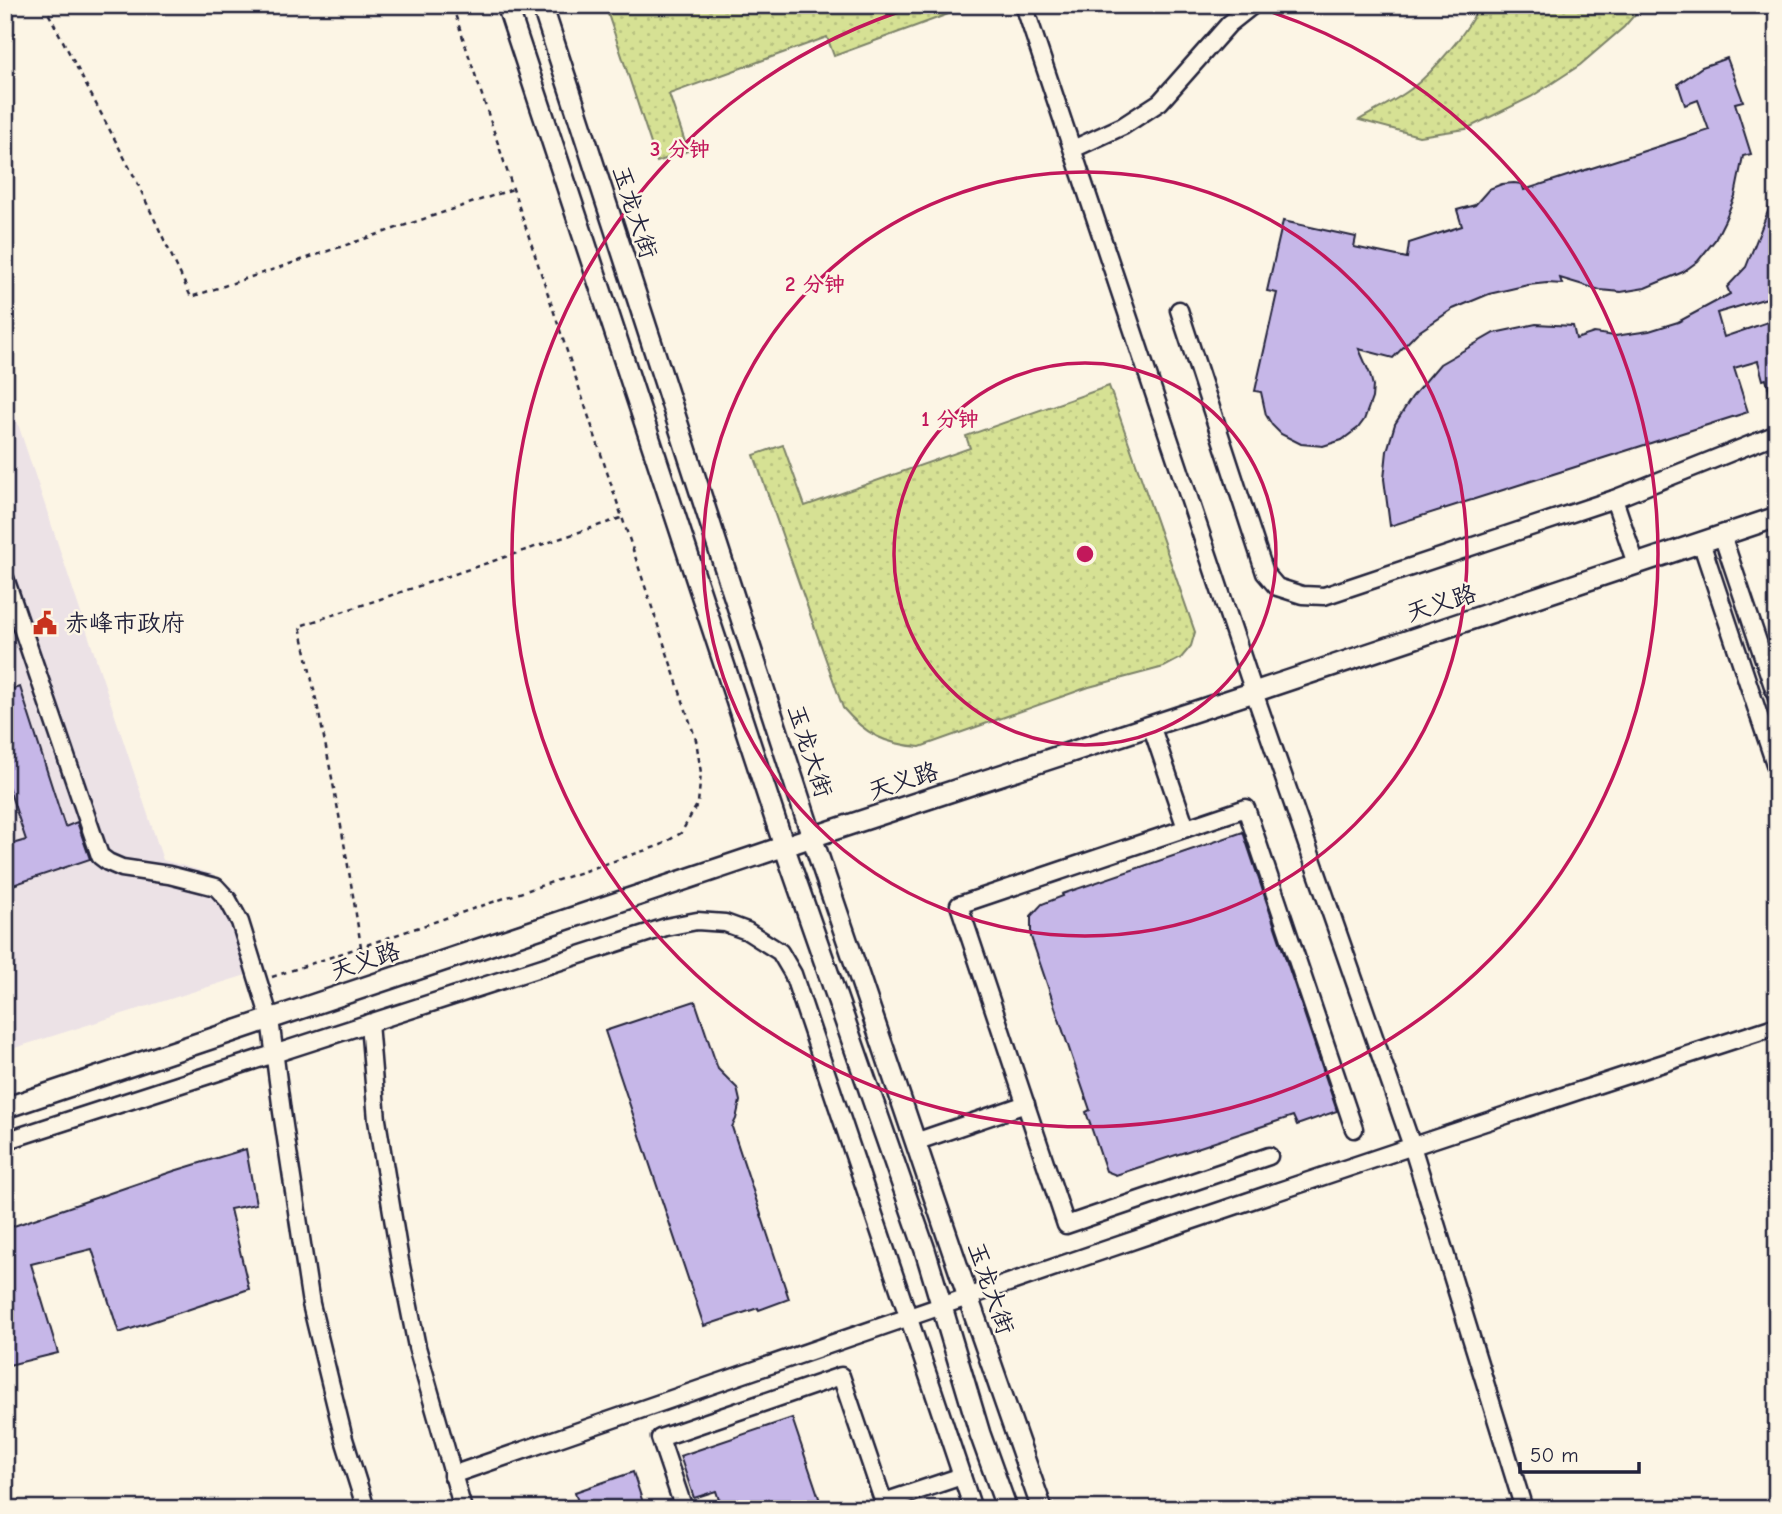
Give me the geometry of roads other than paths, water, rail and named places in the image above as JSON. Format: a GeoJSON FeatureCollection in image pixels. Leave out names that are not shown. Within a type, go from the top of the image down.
{"type":"FeatureCollection","features":[{"type":"Feature","properties":{"kind":"main road","name":"玉龙大街"},"geometry":{"type":"LineString","coordinates":[[507,5],[784,846],[925,1250],[980,1434],[1007,1509]]}},
{"type":"Feature","properties":{"kind":"main road","name":"玉龙大街"},"geometry":{"type":"LineString","coordinates":[[542,5],[812,837],[1042,1509]]}},
{"type":"Feature","properties":{"kind":"main road","name":"天义路"},"geometry":{"type":"LineString","coordinates":[[5,1108],[1777,517]]}},
{"type":"Feature","properties":{"kind":"street"},"geometry":{"type":"LineString","coordinates":[[1024,5],[1254,692],[1412,1146],[1524,1509]]}},
{"type":"Feature","properties":{"kind":"street"},"geometry":{"type":"LineString","coordinates":[[1073,149],[1123,127],[1160,102],[1229,24],[1253,5]]}},
{"type":"Feature","properties":{"kind":"street"},"geometry":{"type":"LineString","coordinates":[[1179,310],[1265,573],[1278,587],[1302,595],[1324,596],[1614,499],[1777,434]]}},
{"type":"Feature","properties":{"kind":"street"},"geometry":{"type":"LineString","coordinates":[[1614,499],[1636,564]]}},
{"type":"Feature","properties":{"kind":"street"},"geometry":{"type":"LineString","coordinates":[[1723,535],[1777,698]]}},
{"type":"Feature","properties":{"kind":"street"},"geometry":{"type":"LineString","coordinates":[[1701,542],[1777,770]]}},
{"type":"Feature","properties":{"kind":"street"},"geometry":{"type":"LineString","coordinates":[[5,578],[100,856],[122,868],[169,875],[216,887],[228,900],[240,922],[270,1019],[311,1304],[361,1507]]}},
{"type":"Feature","properties":{"kind":"street"},"geometry":{"type":"LineString","coordinates":[[1151,726],[1186,828]]}},
{"type":"Feature","properties":{"kind":"street"},"geometry":{"type":"LineString","coordinates":[[1269,1156],[1066,1225],[959,905],[1247,808],[1354,1129]]}},
{"type":"Feature","properties":{"kind":"street"},"geometry":{"type":"LineString","coordinates":[[5,1141],[666,927],[697,921],[725,923],[747,931],[780,952],[793,974],[973,1509]]}},
{"type":"Feature","properties":{"kind":"street"},"geometry":{"type":"LineString","coordinates":[[369,1023],[377,1120],[400,1261],[417,1347],[463,1509]]}},
{"type":"Feature","properties":{"kind":"street"},"geometry":{"type":"LineString","coordinates":[[453,1475],[942,1305],[1777,1026]]}},
{"type":"Feature","properties":{"kind":"street"},"geometry":{"type":"LineString","coordinates":[[915,1142],[1026,1104]]}},
{"type":"Feature","properties":{"kind":"street"},"geometry":{"type":"LineString","coordinates":[[684,1509],[660,1438],[841,1377],[885,1506],[962,1476]]}},
{"type":"Feature","properties":{"kind":"place","name":"赤峰市政府"},"geometry":{"type":"Point","coordinates":[45,623]}}]}
